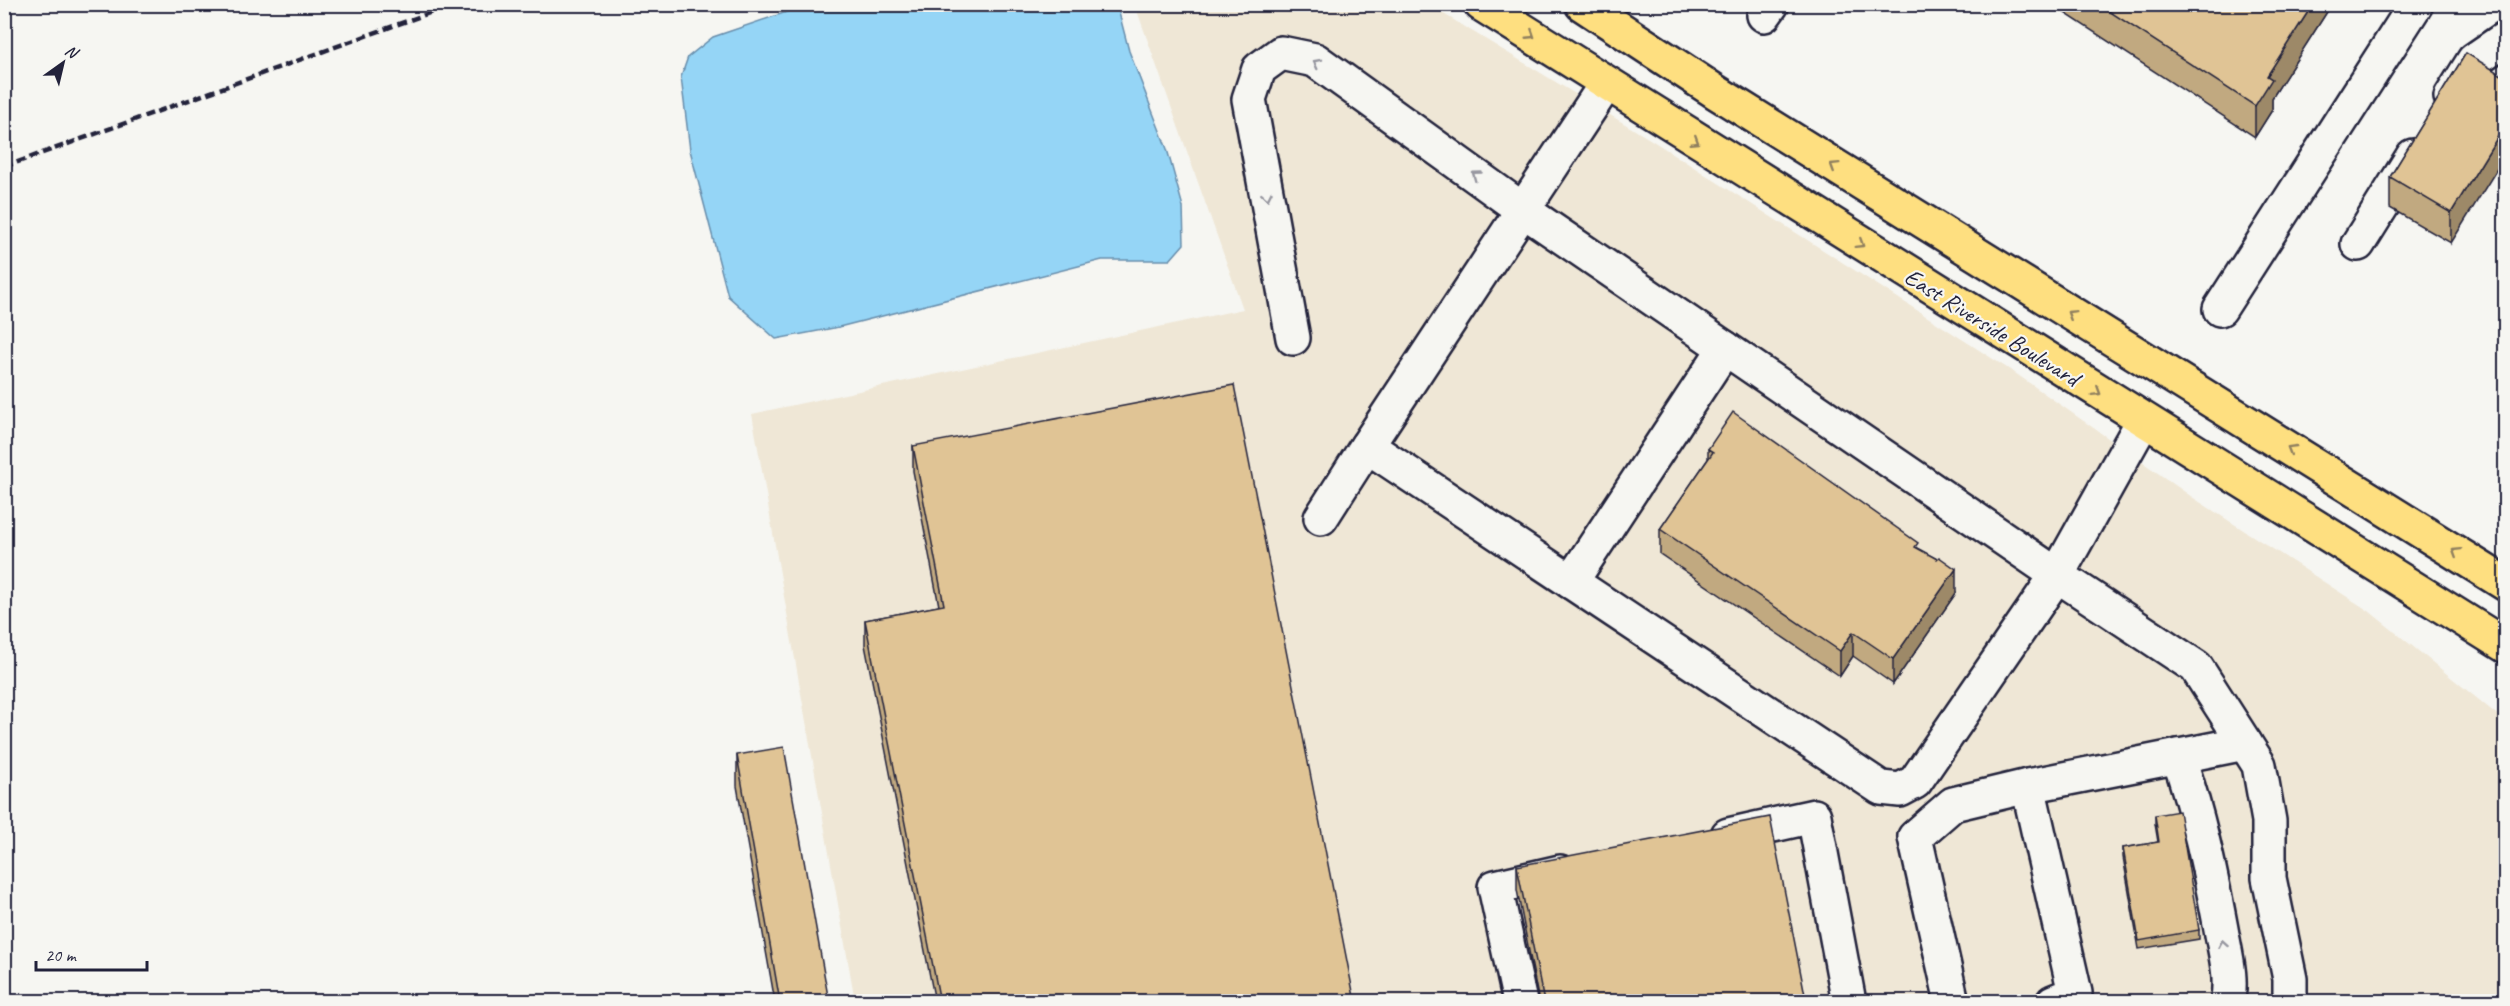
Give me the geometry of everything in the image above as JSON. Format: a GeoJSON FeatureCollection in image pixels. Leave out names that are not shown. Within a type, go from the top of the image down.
{"type":"FeatureCollection","features":[{"type":"Feature","properties":{"kind":"main road","name":"East Riverside Boulevard"},"geometry":{"type":"LineString","coordinates":[[1481,4],[2143,421],[2281,503],[2505,646]]}},
{"type":"Feature","properties":{"kind":"main road"},"geometry":{"type":"LineString","coordinates":[[1582,4],[1716,92],[2505,584]]}},
{"type":"Feature","properties":{"kind":"lane"},"geometry":{"type":"LineString","coordinates":[[2220,309],[2416,4]]}},
{"type":"Feature","properties":{"kind":"lane"},"geometry":{"type":"LineString","coordinates":[[2358,244],[2474,60],[2505,38]]}},
{"type":"Feature","properties":{"kind":"lane"},"geometry":{"type":"LineString","coordinates":[[1293,338],[1249,99],[1259,69],[1281,53],[1315,60],[1523,210],[2057,575],[2196,667],[2259,765],[2269,821],[2269,878],[2290,979],[2290,1002]]}},
{"type":"Feature","properties":{"kind":"lane"},"geometry":{"type":"LineString","coordinates":[[1320,518],[1606,84]]}},
{"type":"Feature","properties":{"kind":"lane"},"geometry":{"type":"LineString","coordinates":[[1571,582],[1725,348]]}},
{"type":"Feature","properties":{"kind":"lane"},"geometry":{"type":"LineString","coordinates":[[1367,446],[1881,788],[1900,790],[1915,782],[2057,575],[2143,421]]}},
{"type":"Feature","properties":{"kind":"lane"},"geometry":{"type":"LineString","coordinates":[[1952,1002],[1915,837],[1953,804],[2028,786],[2245,743]]}},
{"type":"Feature","properties":{"kind":"lane"},"geometry":{"type":"LineString","coordinates":[[2178,756],[2193,799],[2207,853],[2225,951],[2230,991],[2227,1002]]}},
{"type":"Feature","properties":{"kind":"lane"},"geometry":{"type":"LineString","coordinates":[[2028,786],[2075,993],[2053,1002]]}},
{"type":"Feature","properties":{"kind":"lane"},"geometry":{"type":"LineString","coordinates":[[1702,840],[1814,816],[1849,1002]]}},
{"type":"Feature","properties":{"kind":"lane"},"geometry":{"type":"LineString","coordinates":[[1520,1002],[1495,886],[1587,866]]}},
{"type":"Feature","properties":{"kind":"shaded area"},"geometry":{"type":"Polygon","coordinates":[[[1135,5],[1429,5],[1653,141],[2018,375],[2192,497],[2369,611],[2505,721],[2505,1001],[855,1001],[752,414],[1243,309],[1135,5]]]}},
{"type":"Feature","properties":{"kind":"water"},"geometry":{"type":"Polygon","coordinates":[[[810,4],[1117,5],[1129,51],[1167,149],[1183,207],[1184,244],[1170,260],[1102,260],[839,327],[776,339],[728,296],[690,150],[681,77],[688,57],[713,37],[810,4]]]}},
{"type":"Feature","properties":{"kind":"building"},"geometry":{"type":"Polygon","coordinates":[[[2098,4],[2313,4],[2267,76],[2272,79],[2255,106],[2098,4]]]}},
{"type":"Feature","properties":{"kind":"building"},"geometry":{"type":"Polygon","coordinates":[[[2466,53],[2505,77],[2505,125],[2451,213],[2390,177],[2466,53]]]}},
{"type":"Feature","properties":{"kind":"building"},"geometry":{"type":"Polygon","coordinates":[[[1234,385],[1355,1002],[940,1002],[865,620],[944,605],[913,446],[1234,385]]]}},
{"type":"Feature","properties":{"kind":"building"},"geometry":{"type":"Polygon","coordinates":[[[1733,412],[1918,543],[1915,547],[1937,559],[1939,557],[1956,569],[1893,659],[1853,632],[1840,651],[1660,529],[1713,452],[1708,449],[1733,412]]]}},
{"type":"Feature","properties":{"kind":"building"},"geometry":{"type":"Polygon","coordinates":[[[784,747],[829,1002],[780,1002],[737,755],[784,747]]]}},
{"type":"Feature","properties":{"kind":"building"},"geometry":{"type":"Polygon","coordinates":[[[2179,811],[2199,930],[2139,941],[2123,848],[2159,842],[2155,815],[2179,811]]]}},
{"type":"Feature","properties":{"kind":"building"},"geometry":{"type":"Polygon","coordinates":[[[1770,817],[1806,1000],[1796,1002],[1544,1002],[1517,866],[1770,817]]]}},
{"type":"Feature","properties":{"kind":"railway"},"geometry":{"type":"LineString","coordinates":[[4,167],[454,4]]}}]}
